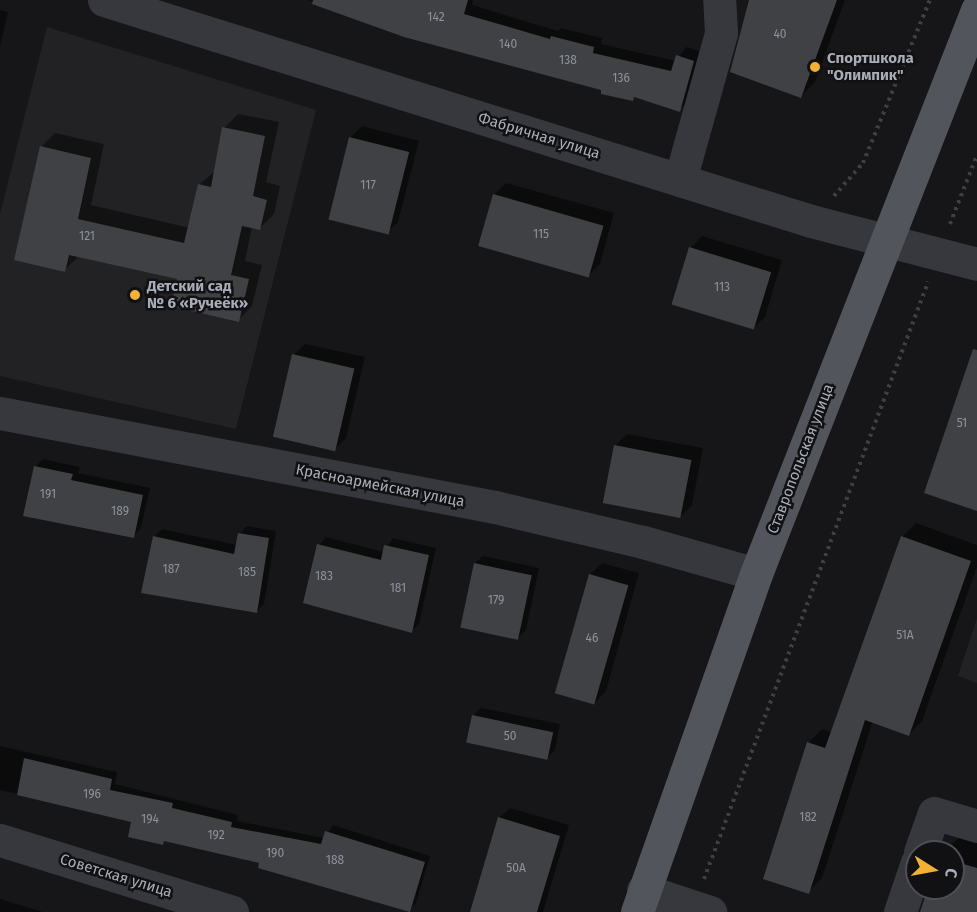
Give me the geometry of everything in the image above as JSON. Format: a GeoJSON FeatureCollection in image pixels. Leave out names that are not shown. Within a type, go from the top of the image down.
{"type":"FeatureCollection","features":[{"type":"Feature","properties":{"kind":"main road","name":"Ставропольская улица"},"geometry":{"type":"LineString","coordinates":[[640,901],[756,574],[977,10]]}},
{"type":"Feature","properties":{"kind":"street","name":"Фабричная улица"},"geometry":{"type":"LineString","coordinates":[[104,0],[811,221],[977,264]]}},
{"type":"Feature","properties":{"kind":"street"},"geometry":{"type":"LineString","coordinates":[[680,180],[721,33],[719,0]]}},
{"type":"Feature","properties":{"kind":"street","name":"Красноармейская улица"},"geometry":{"type":"LineString","coordinates":[[0,413],[495,507],[643,542],[756,574]]}},
{"type":"Feature","properties":{"kind":"street"},"geometry":{"type":"LineString","coordinates":[[924,840],[934,813],[977,826]]}},
{"type":"Feature","properties":{"kind":"street","name":"Советская улица"},"geometry":{"type":"LineString","coordinates":[[0,840],[232,912]]}},
{"type":"Feature","properties":{"kind":"street"},"geometry":{"type":"LineString","coordinates":[[900,912],[905,897]]}},
{"type":"Feature","properties":{"kind":"street"},"geometry":{"type":"LineString","coordinates":[[640,901],[702,909]]}},
{"type":"Feature","properties":{"kind":"path"},"geometry":{"type":"LineString","coordinates":[[811,221],[863,164],[930,0]]}},
{"type":"Feature","properties":{"kind":"path"},"geometry":{"type":"LineString","coordinates":[[702,909],[977,155]]}},
{"type":"Feature","properties":{"kind":"shaded area","name":"Детский сад № 6 «Ручеёк»"},"geometry":{"type":"Polygon","coordinates":[[[47,27],[316,110],[236,429],[0,376],[0,214],[47,27]]]}},
{"type":"Feature","properties":{"kind":"shaded area"},"geometry":{"type":"Polygon","coordinates":[[[977,618],[977,683],[958,676],[977,618]]]}},
{"type":"Feature","properties":{"kind":"building"},"geometry":{"type":"Polygon","coordinates":[[[313,0],[468,0],[464,14],[550,39],[551,36],[594,47],[593,53],[671,71],[676,55],[694,61],[680,112],[634,97],[633,101],[601,94],[601,90],[404,37],[312,4],[313,0]]]}},
{"type":"Feature","properties":{"kind":"building"},"geometry":{"type":"Polygon","coordinates":[[[749,0],[837,0],[801,98],[730,72],[749,0]]]}},
{"type":"Feature","properties":{"kind":"building"},"geometry":{"type":"Polygon","coordinates":[[[222,127],[265,136],[253,196],[267,200],[260,230],[242,226],[231,275],[249,279],[239,322],[171,306],[177,279],[69,255],[65,272],[14,260],[40,146],[91,158],[78,219],[184,243],[198,184],[211,187],[222,127]]]}},
{"type":"Feature","properties":{"kind":"building"},"geometry":{"type":"Polygon","coordinates":[[[349,137],[409,152],[389,234],[328,219],[349,137]]]}},
{"type":"Feature","properties":{"kind":"building"},"geometry":{"type":"Polygon","coordinates":[[[493,194],[604,226],[589,278],[478,246],[493,194]]]}},
{"type":"Feature","properties":{"kind":"building"},"geometry":{"type":"Polygon","coordinates":[[[689,247],[771,272],[754,330],[671,304],[689,247]]]}},
{"type":"Feature","properties":{"kind":"building"},"geometry":{"type":"Polygon","coordinates":[[[973,349],[977,350],[977,511],[924,493],[973,349]]]}},
{"type":"Feature","properties":{"kind":"building"},"geometry":{"type":"Polygon","coordinates":[[[292,354],[354,368],[335,451],[273,437],[292,354]]]}},
{"type":"Feature","properties":{"kind":"building"},"geometry":{"type":"Polygon","coordinates":[[[614,445],[692,460],[680,518],[603,503],[614,445]]]}},
{"type":"Feature","properties":{"kind":"building"},"geometry":{"type":"Polygon","coordinates":[[[34,466],[73,474],[71,480],[143,495],[134,538],[23,516],[34,466]]]}},
{"type":"Feature","properties":{"kind":"building"},"geometry":{"type":"Polygon","coordinates":[[[238,533],[269,538],[257,613],[141,593],[153,536],[234,554],[238,533]]]}},
{"type":"Feature","properties":{"kind":"building"},"geometry":{"type":"Polygon","coordinates":[[[901,536],[971,561],[909,736],[865,720],[809,894],[763,879],[807,742],[825,748],[901,536]]]}},
{"type":"Feature","properties":{"kind":"building"},"geometry":{"type":"Polygon","coordinates":[[[317,544],[381,560],[384,545],[429,555],[412,633],[303,603],[317,544]]]}},
{"type":"Feature","properties":{"kind":"building"},"geometry":{"type":"Polygon","coordinates":[[[474,563],[532,575],[518,640],[460,628],[474,563]]]}},
{"type":"Feature","properties":{"kind":"building"},"geometry":{"type":"Polygon","coordinates":[[[589,574],[628,585],[594,704],[555,693],[589,574]]]}},
{"type":"Feature","properties":{"kind":"building"},"geometry":{"type":"Polygon","coordinates":[[[472,715],[553,732],[547,760],[466,742],[472,715]]]}},
{"type":"Feature","properties":{"kind":"building"},"geometry":{"type":"Polygon","coordinates":[[[24,758],[112,779],[110,790],[173,803],[172,808],[232,822],[231,827],[321,844],[325,831],[425,862],[410,912],[258,868],[259,863],[164,841],[163,845],[128,837],[131,822],[17,795],[24,758]]]}},
{"type":"Feature","properties":{"kind":"building"},"geometry":{"type":"Polygon","coordinates":[[[498,817],[560,836],[537,912],[470,912],[498,817]]]}},
{"type":"Feature","properties":{"kind":"building"},"geometry":{"type":"Polygon","coordinates":[[[965,864],[977,868],[977,912],[920,912],[924,900],[965,900],[965,864]]]}},
{"type":"Feature","properties":{"kind":"place","name":"Спортшкола \"Олимпик\""},"geometry":{"type":"Point","coordinates":[815,67]}},
{"type":"Feature","properties":{"kind":"place","name":"Детский сад № 6 «Ручеёк»"},"geometry":{"type":"Point","coordinates":[135,295]}}]}
